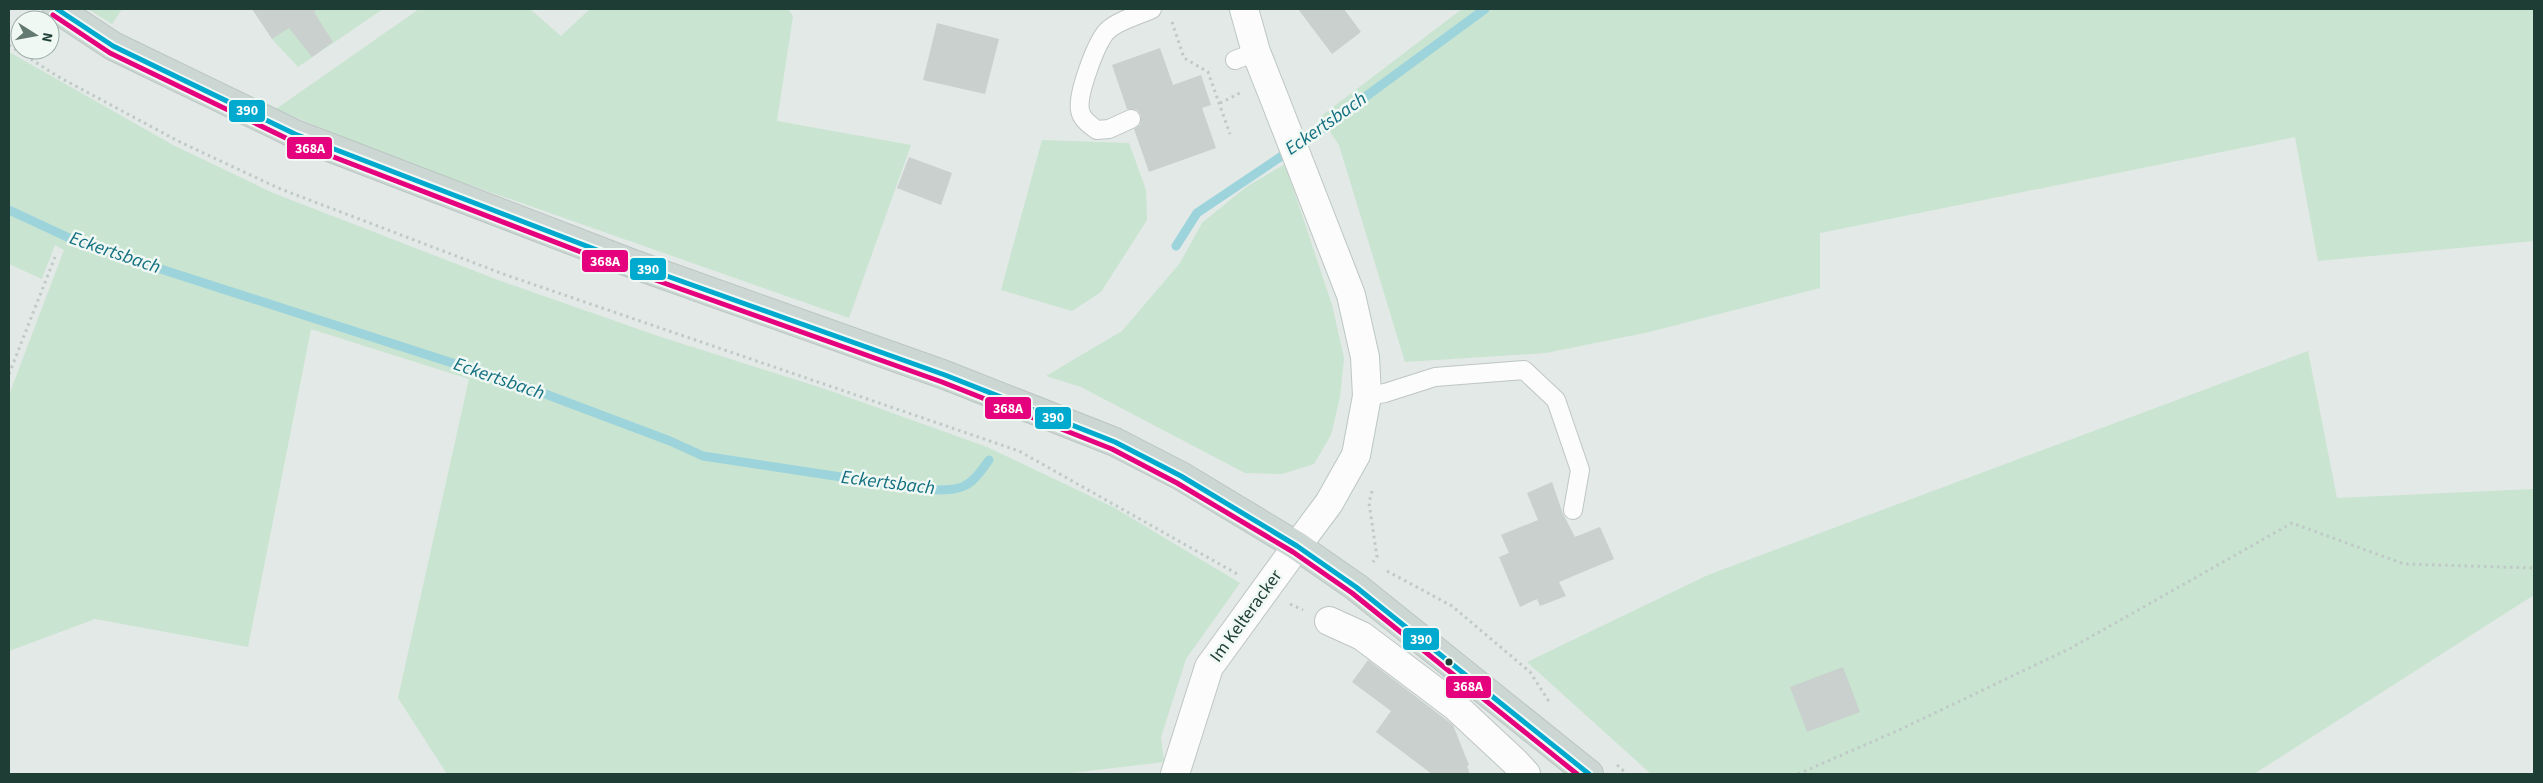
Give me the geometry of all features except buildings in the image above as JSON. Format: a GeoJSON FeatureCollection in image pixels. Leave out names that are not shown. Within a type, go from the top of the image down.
{"type":"FeatureCollection","features":[{"type":"Feature","properties":{"kind":"main road"},"geometry":{"type":"LineString","coordinates":[[57,9],[113,46],[295,134],[636,265],[945,375],[1115,442],[1181,476],[1297,546],[1356,587],[1589,774]]}},
{"type":"Feature","properties":{"kind":"street","name":"Im Kelteracker"},"geometry":{"type":"LineString","coordinates":[[1175,774],[1209,667],[1329,503],[1356,455],[1367,396],[1365,357],[1351,295],[1286,127],[1246,56],[1244,9]]}},
{"type":"Feature","properties":{"kind":"street"},"geometry":{"type":"LineString","coordinates":[[1329,621],[1362,636],[1455,706],[1526,774]]}},
{"type":"Feature","properties":{"kind":"lane"},"geometry":{"type":"LineString","coordinates":[[1131,119],[1109,130],[1097,130],[1086,122],[1080,110],[1088,59],[1108,31],[1152,9]]}},
{"type":"Feature","properties":{"kind":"lane"},"geometry":{"type":"LineString","coordinates":[[1367,396],[1385,394],[1435,377],[1524,370],[1556,400],[1580,470],[1573,510]]}},
{"type":"Feature","properties":{"kind":"path"},"geometry":{"type":"LineString","coordinates":[[1170,16],[1179,48],[1184,58],[1208,72],[1230,134]]}},
{"type":"Feature","properties":{"kind":"path"},"geometry":{"type":"LineString","coordinates":[[9,45],[57,76],[178,141],[278,188],[506,275],[1019,451],[1215,560],[1263,592],[1329,621]]}},
{"type":"Feature","properties":{"kind":"path"},"geometry":{"type":"LineString","coordinates":[[9,374],[55,257]]}},
{"type":"Feature","properties":{"kind":"path"},"geometry":{"type":"LineString","coordinates":[[1798,774],[1899,730],[2070,648],[2292,523],[2404,564],[2534,568]]}},
{"type":"Feature","properties":{"kind":"path"},"geometry":{"type":"LineString","coordinates":[[1373,562],[1395,576],[1452,606],[1530,672],[1551,704]]}},
{"type":"Feature","properties":{"kind":"path"},"geometry":{"type":"LineString","coordinates":[[1613,762],[1627,774]]}},
{"type":"Feature","properties":{"kind":"green space"},"geometry":{"type":"Polygon","coordinates":[[[88,9],[122,9],[112,24],[88,9]]]}},
{"type":"Feature","properties":{"kind":"green space"},"geometry":{"type":"Polygon","coordinates":[[[318,9],[383,9],[298,67],[272,39],[318,9]]]}},
{"type":"Feature","properties":{"kind":"green space"},"geometry":{"type":"Polygon","coordinates":[[[419,9],[530,9],[561,36],[590,9],[788,9],[793,16],[777,121],[911,145],[849,318],[396,159],[276,109],[419,9]]]}},
{"type":"Feature","properties":{"kind":"green space"},"geometry":{"type":"Polygon","coordinates":[[[1462,9],[2534,9],[2534,241],[2318,261],[2295,137],[1820,233],[1820,288],[1649,332],[1546,353],[1405,362],[1339,145],[1320,117],[1462,9]]]}},
{"type":"Feature","properties":{"kind":"green space"},"geometry":{"type":"Polygon","coordinates":[[[9,52],[10,60],[23,60],[173,145],[273,193],[498,280],[661,337],[831,391],[987,447],[1113,507],[1240,583],[1186,659],[1161,737],[1164,762],[1063,774],[447,774],[398,698],[469,379],[311,329],[248,647],[95,619],[9,651],[9,395],[64,250],[55,245],[42,279],[9,264],[9,52]]]}},
{"type":"Feature","properties":{"kind":"green space"},"geometry":{"type":"Polygon","coordinates":[[[1042,140],[1129,143],[1146,190],[1147,220],[1101,292],[1072,311],[1001,290],[1042,140]]]}},
{"type":"Feature","properties":{"kind":"green space"},"geometry":{"type":"Polygon","coordinates":[[[1285,164],[1332,305],[1344,358],[1340,397],[1331,435],[1314,464],[1282,474],[1245,473],[1081,387],[1046,376],[1122,331],[1180,263],[1202,223],[1246,187],[1285,164]]]}},
{"type":"Feature","properties":{"kind":"green space"},"geometry":{"type":"Polygon","coordinates":[[[2308,351],[2337,498],[2534,489],[2534,595],[2254,774],[1651,774],[1527,662],[1708,575],[2308,351]]]}},
{"type":"Feature","properties":{"kind":"waterway","name":"Eckertsbach"},"geometry":{"type":"LineString","coordinates":[[1176,246],[1197,213],[1316,133],[1485,9]]}},
{"type":"Feature","properties":{"kind":"waterway","name":"Eckertsbach"},"geometry":{"type":"LineString","coordinates":[[9,210],[80,243],[524,386],[670,441],[703,456],[927,490],[949,490],[964,486],[976,477],[989,460]]}},
{"type":"Feature","properties":{"kind":"transit line","name":"390"},"geometry":{"type":"LineString","coordinates":[[57,9],[113,46],[295,134],[636,265],[945,375],[1115,442],[1181,476],[1297,546],[1356,587],[1589,774]]}},
{"type":"Feature","properties":{"kind":"transit line","name":"368A"},"geometry":{"type":"LineString","coordinates":[[60,20],[110,53],[292,141],[633,272],[942,382],[1112,449],[1177,483],[1293,552],[1352,593],[1577,774]]}}]}
